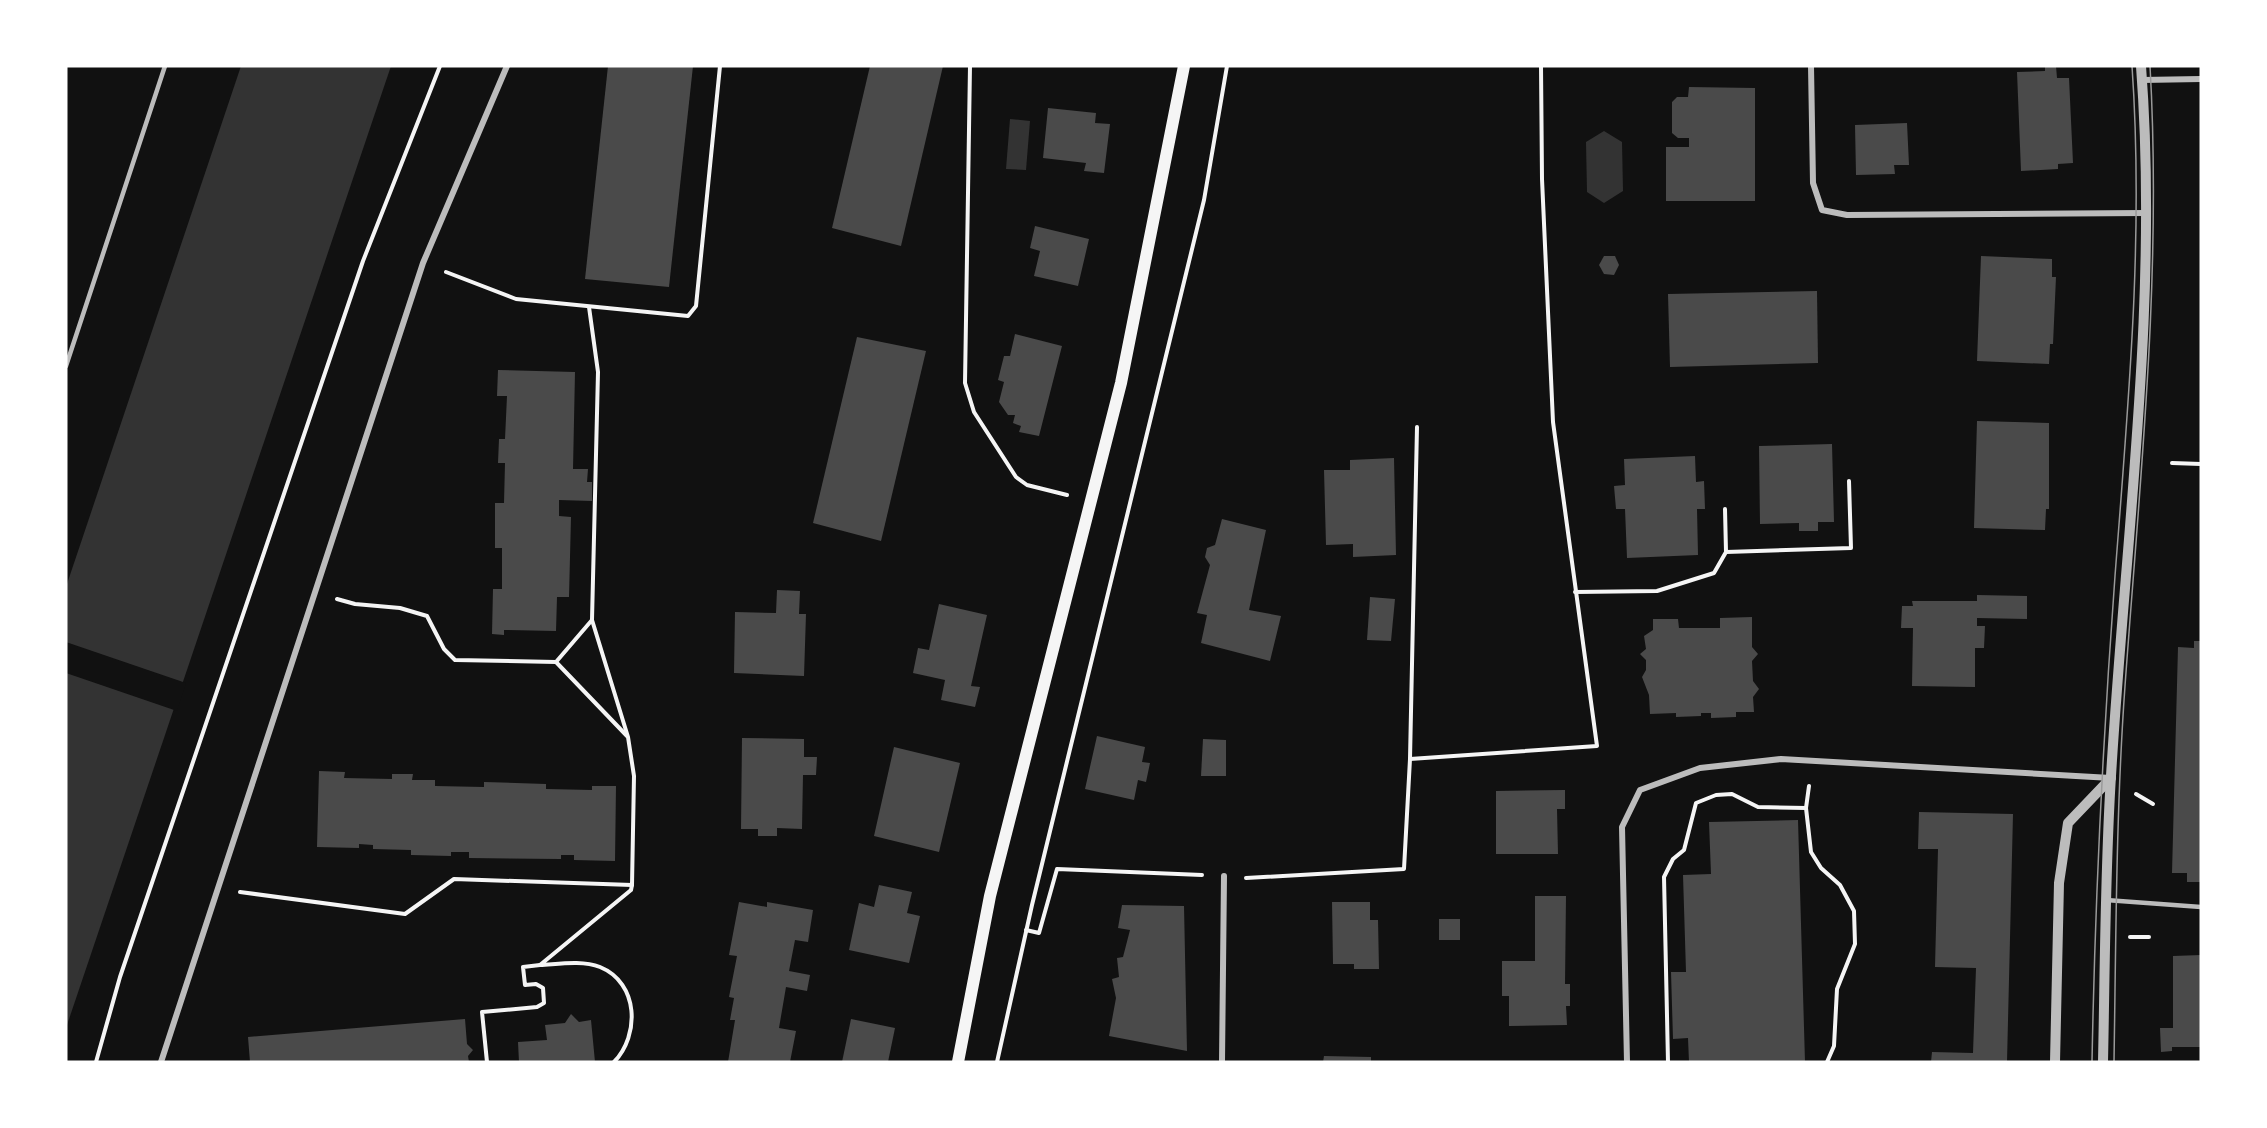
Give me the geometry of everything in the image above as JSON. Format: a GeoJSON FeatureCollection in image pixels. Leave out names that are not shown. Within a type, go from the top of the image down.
{"type":"FeatureCollection","features":[{"type":"Feature","properties":{"kind":"main road"},"geometry":{"type":"LineString","coordinates":[[958,1062],[990,896],[1121,383],[1184,66]]}},
{"type":"Feature","properties":{"kind":"street"},"geometry":{"type":"LineString","coordinates":[[161,1062],[423,264],[507,66]]}},
{"type":"Feature","properties":{"kind":"street"},"geometry":{"type":"LineString","coordinates":[[1811,66],[1813,183],[1822,210],[1847,215],[2146,213]]}},
{"type":"Feature","properties":{"kind":"street"},"geometry":{"type":"LineString","coordinates":[[2103,1062],[2110,778],[2143,333],[2146,213],[2141,66]]}},
{"type":"Feature","properties":{"kind":"street"},"geometry":{"type":"LineString","coordinates":[[2142,80],[2201,79]]}},
{"type":"Feature","properties":{"kind":"street"},"geometry":{"type":"LineString","coordinates":[[1627,1062],[1622,827],[1641,790],[1700,768],[1781,759],[2110,778]]}},
{"type":"Feature","properties":{"kind":"street"},"geometry":{"type":"LineString","coordinates":[[2055,1062],[2059,883],[2068,823],[2110,778]]}},
{"type":"Feature","properties":{"kind":"street"},"geometry":{"type":"LineString","coordinates":[[1222,1062],[1224,876]]}},
{"type":"Feature","properties":{"kind":"lane"},"geometry":{"type":"LineString","coordinates":[[66,366],[165,66]]}},
{"type":"Feature","properties":{"kind":"lane"},"geometry":{"type":"LineString","coordinates":[[2106,900],[2201,907]]}},
{"type":"Feature","properties":{"kind":"path"},"geometry":{"type":"LineString","coordinates":[[96,1062],[120,976],[347,306],[440,66]]}},
{"type":"Feature","properties":{"kind":"path"},"geometry":{"type":"LineString","coordinates":[[423,264],[508,294],[516,299],[688,316],[696,306],[720,66]]}},
{"type":"Feature","properties":{"kind":"path"},"geometry":{"type":"LineString","coordinates":[[970,66],[965,383],[974,412],[1016,477],[1027,485],[1090,501]]}},
{"type":"Feature","properties":{"kind":"path"},"geometry":{"type":"LineString","coordinates":[[997,1062],[1026,930],[1202,211],[1227,66]]}},
{"type":"Feature","properties":{"kind":"path"},"geometry":{"type":"LineString","coordinates":[[1410,759],[1597,746],[1553,422],[1542,179],[1541,66]]}},
{"type":"Feature","properties":{"kind":"path"},"geometry":{"type":"LineString","coordinates":[[540,965],[631,890],[632,885],[634,776],[628,737],[592,620],[598,372],[589,308]]}},
{"type":"Feature","properties":{"kind":"path"},"geometry":{"type":"LineString","coordinates":[[1244,879],[1404,869],[1410,759],[1417,427]]}},
{"type":"Feature","properties":{"kind":"path"},"geometry":{"type":"LineString","coordinates":[[2172,463],[2201,464]]}},
{"type":"Feature","properties":{"kind":"path"},"geometry":{"type":"LineString","coordinates":[[1726,552],[1851,548],[1849,481]]}},
{"type":"Feature","properties":{"kind":"path"},"geometry":{"type":"LineString","coordinates":[[1575,592],[1657,591],[1714,573],[1726,552],[1725,509]]}},
{"type":"Feature","properties":{"kind":"path"},"geometry":{"type":"LineString","coordinates":[[316,592],[355,604],[400,608],[427,616],[444,650],[454,660],[556,662],[628,737]]}},
{"type":"Feature","properties":{"kind":"path"},"geometry":{"type":"LineString","coordinates":[[556,662],[592,620]]}},
{"type":"Feature","properties":{"kind":"path"},"geometry":{"type":"LineString","coordinates":[[1813,786],[1807,786],[1806,808],[1811,852],[1821,868],[1840,885],[1854,911],[1855,944],[1837,989],[1834,1046],[1827,1062]]}},
{"type":"Feature","properties":{"kind":"path"},"geometry":{"type":"LineString","coordinates":[[1668,1062],[1664,877],[1673,859],[1684,850],[1696,803],[1716,795],[1732,794],[1758,807],[1806,808]]}},
{"type":"Feature","properties":{"kind":"path"},"geometry":{"type":"LineString","coordinates":[[1026,930],[1039,933],[1058,869],[1204,875]]}},
{"type":"Feature","properties":{"kind":"path"},"geometry":{"type":"LineString","coordinates":[[217,889],[405,914],[454,879],[632,885]]}},
{"type":"Feature","properties":{"kind":"path"},"geometry":{"type":"LineString","coordinates":[[2127,937],[2149,937]]}},
{"type":"Feature","properties":{"kind":"path"},"geometry":{"type":"LineString","coordinates":[[487,1062],[482,1012],[537,1007],[544,1003],[543,988],[536,984],[525,985],[523,967],[581,963],[601,968],[618,979],[629,997],[633,1017],[630,1039],[614,1062]]}},
{"type":"Feature","properties":{"kind":"shaded area"},"geometry":{"type":"Polygon","coordinates":[[[241,66],[391,66],[66,1028],[66,587],[241,66]]]}},
{"type":"Feature","properties":{"kind":"shaded area"},"geometry":{"type":"Polygon","coordinates":[[[1010,119],[1030,121],[1026,170],[1006,169],[1010,119]]]}},
{"type":"Feature","properties":{"kind":"shaded area"},"geometry":{"type":"Polygon","coordinates":[[[1604,131],[1622,142],[1623,191],[1604,203],[1587,192],[1586,142],[1604,131]]]}},
{"type":"Feature","properties":{"kind":"pier"},"geometry":{"type":"Polygon","coordinates":[[[66,642],[186,683],[177,711],[66,673],[66,642]]]}},
{"type":"Feature","properties":{"kind":"building"},"geometry":{"type":"Polygon","coordinates":[[[608,66],[693,66],[669,287],[585,279],[608,66]]]}},
{"type":"Feature","properties":{"kind":"building"},"geometry":{"type":"Polygon","coordinates":[[[870,66],[943,66],[901,246],[832,228],[870,66]]]}},
{"type":"Feature","properties":{"kind":"building"},"geometry":{"type":"Polygon","coordinates":[[[2045,66],[2056,66],[2057,78],[2069,78],[2073,163],[2058,164],[2058,169],[2021,171],[2017,72],[2045,71],[2045,66]]]}},
{"type":"Feature","properties":{"kind":"building"},"geometry":{"type":"Polygon","coordinates":[[[1689,87],[1755,88],[1755,201],[1666,201],[1666,147],[1689,147],[1689,138],[1678,138],[1672,133],[1672,102],[1677,97],[1688,97],[1689,87]]]}},
{"type":"Feature","properties":{"kind":"building"},"geometry":{"type":"Polygon","coordinates":[[[1048,108],[1096,113],[1095,123],[1110,124],[1104,173],[1084,171],[1086,163],[1043,158],[1048,108]]]}},
{"type":"Feature","properties":{"kind":"building"},"geometry":{"type":"Polygon","coordinates":[[[1907,123],[1909,165],[1894,165],[1895,174],[1856,175],[1855,125],[1907,123]]]}},
{"type":"Feature","properties":{"kind":"building"},"geometry":{"type":"Polygon","coordinates":[[[1035,226],[1089,239],[1078,286],[1034,276],[1040,251],[1030,248],[1035,226]]]}},
{"type":"Feature","properties":{"kind":"building"},"geometry":{"type":"Polygon","coordinates":[[[1604,256],[1615,256],[1619,265],[1614,275],[1604,274],[1599,265],[1604,256]]]}},
{"type":"Feature","properties":{"kind":"building"},"geometry":{"type":"Polygon","coordinates":[[[1981,256],[2052,259],[2052,277],[2056,277],[2053,344],[2050,344],[2049,364],[1977,361],[1981,256]]]}},
{"type":"Feature","properties":{"kind":"building"},"geometry":{"type":"Polygon","coordinates":[[[1817,291],[1818,363],[1670,367],[1668,294],[1817,291]]]}},
{"type":"Feature","properties":{"kind":"building"},"geometry":{"type":"Polygon","coordinates":[[[1015,334],[1062,346],[1039,436],[1019,432],[1021,426],[1013,423],[1015,415],[1008,415],[999,402],[1004,382],[998,380],[1004,356],[1010,356],[1015,334]]]}},
{"type":"Feature","properties":{"kind":"building"},"geometry":{"type":"Polygon","coordinates":[[[857,337],[926,351],[881,541],[813,523],[857,337]]]}},
{"type":"Feature","properties":{"kind":"building"},"geometry":{"type":"Polygon","coordinates":[[[498,370],[575,372],[573,469],[588,469],[587,482],[592,482],[592,501],[559,500],[559,516],[571,517],[569,597],[557,597],[556,631],[504,630],[504,635],[492,634],[493,589],[502,589],[502,548],[495,548],[495,503],[504,503],[505,463],[498,463],[499,439],[505,439],[507,396],[497,396],[498,370]]]}},
{"type":"Feature","properties":{"kind":"building"},"geometry":{"type":"Polygon","coordinates":[[[1977,421],[2049,423],[2049,509],[2046,509],[2045,530],[1974,528],[1977,421]]]}},
{"type":"Feature","properties":{"kind":"building"},"geometry":{"type":"Polygon","coordinates":[[[1832,444],[1834,522],[1818,522],[1818,531],[1799,531],[1799,523],[1760,524],[1759,446],[1832,444]]]}},
{"type":"Feature","properties":{"kind":"building"},"geometry":{"type":"Polygon","coordinates":[[[1695,456],[1696,482],[1704,481],[1705,509],[1697,509],[1698,555],[1627,558],[1625,509],[1616,509],[1614,486],[1625,485],[1624,459],[1695,456]]]}},
{"type":"Feature","properties":{"kind":"building"},"geometry":{"type":"Polygon","coordinates":[[[1394,458],[1396,555],[1353,557],[1353,544],[1326,545],[1324,470],[1350,470],[1350,460],[1394,458]]]}},
{"type":"Feature","properties":{"kind":"building"},"geometry":{"type":"Polygon","coordinates":[[[1222,519],[1266,530],[1249,610],[1281,616],[1270,661],[1201,643],[1207,615],[1197,613],[1210,565],[1205,557],[1207,548],[1215,545],[1222,519]]]}},
{"type":"Feature","properties":{"kind":"building"},"geometry":{"type":"Polygon","coordinates":[[[777,590],[800,591],[799,614],[806,614],[804,676],[734,673],[735,612],[776,613],[777,590]]]}},
{"type":"Feature","properties":{"kind":"building"},"geometry":{"type":"Polygon","coordinates":[[[1977,595],[2027,596],[2027,619],[1977,618],[1977,626],[1985,626],[1984,648],[1975,648],[1975,687],[1912,686],[1913,628],[1901,628],[1902,606],[1913,606],[1912,601],[1977,601],[1977,595]]]}},
{"type":"Feature","properties":{"kind":"building"},"geometry":{"type":"Polygon","coordinates":[[[1370,597],[1395,599],[1391,641],[1367,640],[1370,597]]]}},
{"type":"Feature","properties":{"kind":"building"},"geometry":{"type":"Polygon","coordinates":[[[939,604],[987,615],[971,686],[980,687],[975,707],[941,700],[945,680],[913,673],[918,648],[929,650],[939,604]]]}},
{"type":"Feature","properties":{"kind":"building"},"geometry":{"type":"Polygon","coordinates":[[[1752,617],[1752,647],[1758,654],[1752,661],[1753,681],[1759,689],[1753,697],[1754,712],[1736,712],[1736,717],[1711,718],[1711,713],[1701,713],[1701,716],[1676,717],[1676,713],[1650,714],[1649,695],[1642,677],[1646,670],[1646,660],[1640,654],[1646,649],[1644,636],[1653,630],[1653,619],[1678,619],[1679,628],[1720,628],[1720,618],[1752,617]]]}},
{"type":"Feature","properties":{"kind":"building"},"geometry":{"type":"Polygon","coordinates":[[[2194,641],[2201,641],[2201,882],[2187,882],[2187,873],[2172,873],[2178,647],[2194,648],[2194,641]]]}},
{"type":"Feature","properties":{"kind":"building"},"geometry":{"type":"Polygon","coordinates":[[[1097,736],[1145,747],[1142,762],[1150,763],[1146,782],[1138,780],[1134,800],[1085,789],[1097,736]]]}},
{"type":"Feature","properties":{"kind":"building"},"geometry":{"type":"Polygon","coordinates":[[[742,738],[804,739],[804,757],[817,757],[816,775],[803,775],[802,829],[777,828],[777,836],[758,836],[758,829],[741,829],[742,738]]]}},
{"type":"Feature","properties":{"kind":"building"},"geometry":{"type":"Polygon","coordinates":[[[1203,739],[1226,740],[1226,776],[1201,776],[1203,739]]]}},
{"type":"Feature","properties":{"kind":"building"},"geometry":{"type":"Polygon","coordinates":[[[894,747],[960,763],[939,852],[874,836],[894,747]]]}},
{"type":"Feature","properties":{"kind":"building"},"geometry":{"type":"Polygon","coordinates":[[[319,771],[345,772],[344,778],[392,779],[392,774],[413,774],[412,780],[435,780],[435,786],[484,787],[484,782],[546,784],[546,789],[592,790],[592,786],[616,786],[615,861],[574,860],[574,855],[561,855],[561,859],[469,858],[469,852],[451,852],[451,856],[411,855],[411,850],[373,849],[373,845],[359,844],[359,848],[317,847],[319,771]]]}},
{"type":"Feature","properties":{"kind":"building"},"geometry":{"type":"Polygon","coordinates":[[[1565,790],[1565,809],[1557,809],[1558,854],[1496,854],[1496,791],[1565,790]]]}},
{"type":"Feature","properties":{"kind":"building"},"geometry":{"type":"Polygon","coordinates":[[[1919,812],[2013,814],[2007,1062],[1931,1062],[1932,1052],[1973,1053],[1976,968],[1935,967],[1938,849],[1918,849],[1919,812]]]}},
{"type":"Feature","properties":{"kind":"building"},"geometry":{"type":"Polygon","coordinates":[[[1798,820],[1805,1062],[1689,1062],[1688,1038],[1673,1039],[1671,972],[1686,972],[1683,875],[1711,874],[1709,822],[1798,820]]]}},
{"type":"Feature","properties":{"kind":"building"},"geometry":{"type":"Polygon","coordinates":[[[879,885],[912,892],[907,913],[920,916],[909,963],[849,950],[859,903],[874,907],[879,885]]]}},
{"type":"Feature","properties":{"kind":"building"},"geometry":{"type":"Polygon","coordinates":[[[1535,896],[1566,896],[1565,984],[1570,984],[1570,1006],[1566,1006],[1567,1025],[1509,1026],[1509,996],[1502,996],[1502,961],[1535,961],[1535,896]]]}},
{"type":"Feature","properties":{"kind":"building"},"geometry":{"type":"Polygon","coordinates":[[[739,902],[767,907],[767,902],[813,910],[808,942],[795,940],[789,971],[810,975],[807,991],[786,987],[779,1028],[796,1031],[790,1062],[728,1062],[735,1020],[730,1020],[734,998],[729,997],[737,956],[729,955],[739,902]]]}},
{"type":"Feature","properties":{"kind":"building"},"geometry":{"type":"Polygon","coordinates":[[[1332,902],[1370,902],[1370,920],[1378,920],[1379,969],[1354,969],[1354,964],[1333,964],[1332,902]]]}},
{"type":"Feature","properties":{"kind":"building"},"geometry":{"type":"Polygon","coordinates":[[[1122,905],[1184,906],[1187,1051],[1109,1036],[1116,998],[1112,979],[1119,977],[1117,958],[1123,957],[1130,930],[1118,928],[1122,905]]]}},
{"type":"Feature","properties":{"kind":"building"},"geometry":{"type":"Polygon","coordinates":[[[1439,919],[1460,919],[1460,940],[1439,940],[1439,919]]]}},
{"type":"Feature","properties":{"kind":"building"},"geometry":{"type":"Polygon","coordinates":[[[2201,955],[2201,1047],[2172,1047],[2172,1051],[2161,1052],[2160,1028],[2173,1028],[2173,956],[2201,955]]]}},
{"type":"Feature","properties":{"kind":"building"},"geometry":{"type":"Polygon","coordinates":[[[571,1014],[579,1022],[591,1020],[595,1062],[519,1062],[518,1042],[547,1040],[545,1025],[565,1023],[571,1014]]]}},
{"type":"Feature","properties":{"kind":"building"},"geometry":{"type":"Polygon","coordinates":[[[465,1019],[467,1044],[473,1050],[468,1056],[469,1062],[250,1062],[248,1037],[465,1019]]]}},
{"type":"Feature","properties":{"kind":"building"},"geometry":{"type":"Polygon","coordinates":[[[851,1019],[895,1028],[888,1062],[842,1062],[851,1019]]]}},
{"type":"Feature","properties":{"kind":"building"},"geometry":{"type":"Polygon","coordinates":[[[1324,1056],[1371,1057],[1371,1062],[1323,1062],[1324,1056]]]}},
{"type":"Feature","properties":{"kind":"tram line"},"geometry":{"type":"LineString","coordinates":[[2092,1062],[2103,758],[2133,321],[2136,194],[2132,66]]}},
{"type":"Feature","properties":{"kind":"tram line"},"geometry":{"type":"LineString","coordinates":[[2114,1062],[2122,733],[2143,454],[2151,299],[2153,144],[2150,66]]}}]}
